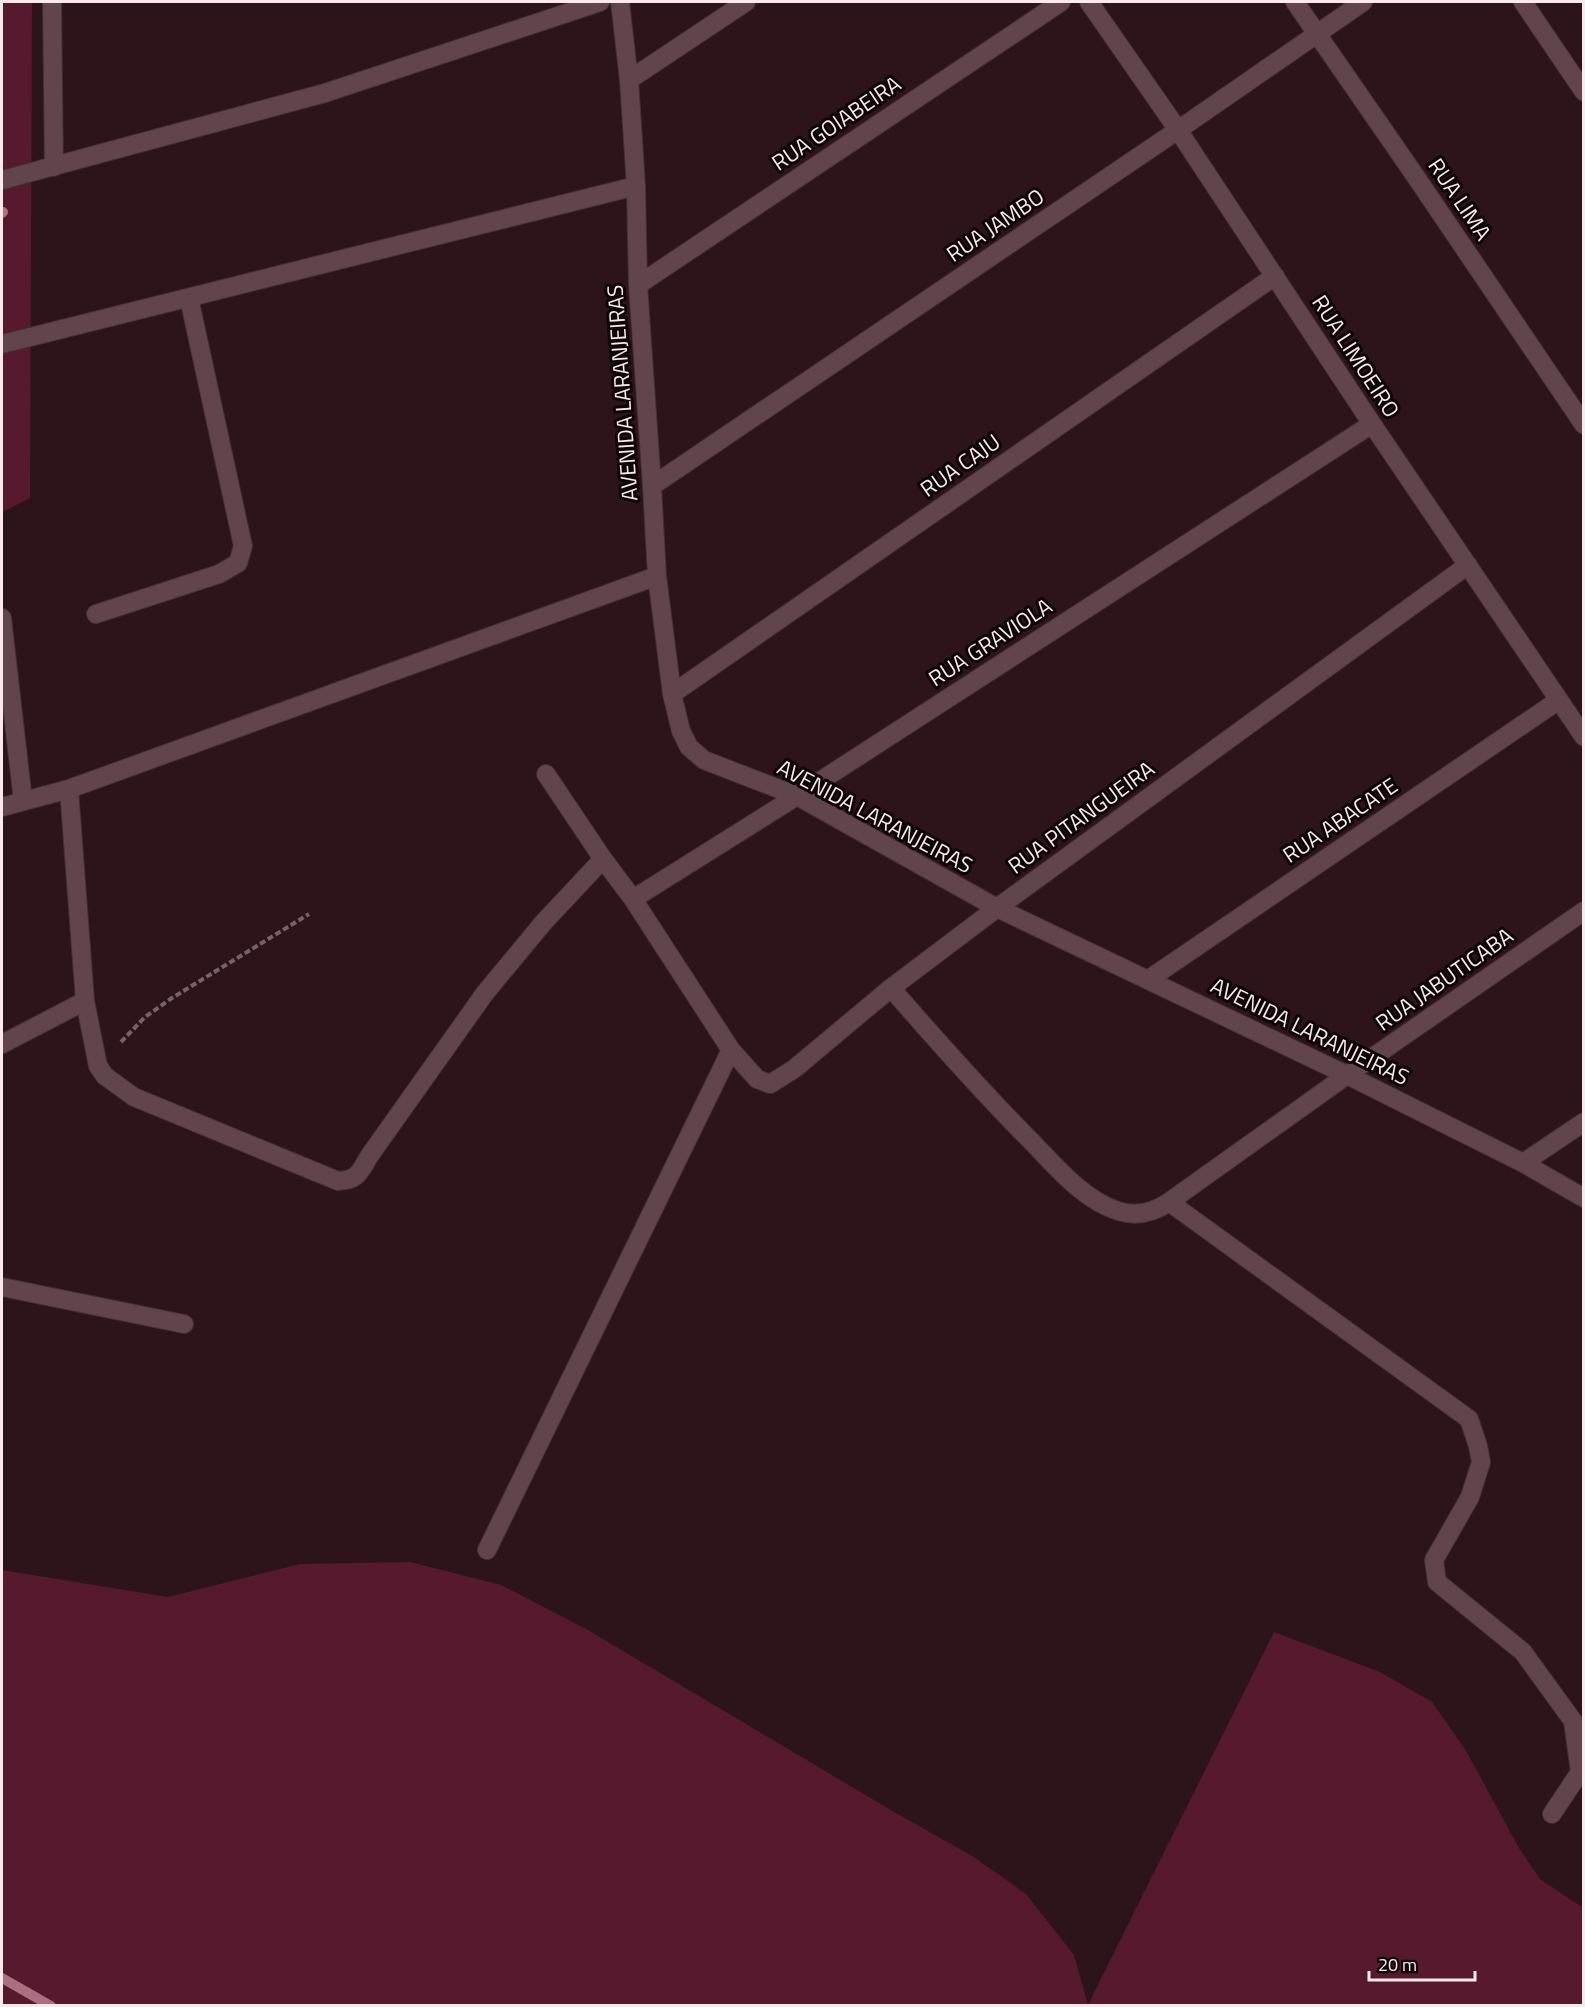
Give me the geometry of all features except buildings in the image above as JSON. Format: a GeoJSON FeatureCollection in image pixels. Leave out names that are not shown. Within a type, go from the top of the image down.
{"type":"FeatureCollection","features":[{"type":"Feature","properties":{"kind":"street"},"geometry":{"type":"LineString","coordinates":[[52,2],[54,167]]}},
{"type":"Feature","properties":{"kind":"street"},"geometry":{"type":"LineString","coordinates":[[2,180],[325,93],[600,2]]}},
{"type":"Feature","properties":{"kind":"street","name":"AVENIDA LARANJEIRAS"},"geometry":{"type":"LineString","coordinates":[[620,2],[629,80],[636,186],[638,285],[657,576],[672,694],[684,740],[704,760],[797,796],[997,908],[1347,1075],[1524,1163],[1584,1198]]}},
{"type":"Feature","properties":{"kind":"street"},"geometry":{"type":"LineString","coordinates":[[629,80],[746,2]]}},
{"type":"Feature","properties":{"kind":"street","name":"RUA GOIABEIRA"},"geometry":{"type":"LineString","coordinates":[[638,285],[1061,2]]}},
{"type":"Feature","properties":{"kind":"street","name":"RUA LIMOEIRO"},"geometry":{"type":"LineString","coordinates":[[1089,2],[1178,130],[1372,424],[1584,737]]}},
{"type":"Feature","properties":{"kind":"street","name":"RUA LIMA"},"geometry":{"type":"LineString","coordinates":[[1295,2],[1584,425]]}},
{"type":"Feature","properties":{"kind":"street","name":"RUA JAMBO"},"geometry":{"type":"LineString","coordinates":[[652,486],[1363,2]]}},
{"type":"Feature","properties":{"kind":"street"},"geometry":{"type":"LineString","coordinates":[[1523,2],[1578,71],[1584,92]]}},
{"type":"Feature","properties":{"kind":"street"},"geometry":{"type":"LineString","coordinates":[[2,344],[636,186]]}},
{"type":"Feature","properties":{"kind":"street","name":"RUA CAJU"},"geometry":{"type":"LineString","coordinates":[[672,694],[1275,276]]}},
{"type":"Feature","properties":{"kind":"street"},"geometry":{"type":"LineString","coordinates":[[96,614],[219,574],[238,563],[243,546],[189,298]]}},
{"type":"Feature","properties":{"kind":"street","name":"RUA GRAVIOLA"},"geometry":{"type":"LineString","coordinates":[[633,899],[797,796],[1372,424]]}},
{"type":"Feature","properties":{"kind":"street","name":"RUA PITANGUEIRA"},"geometry":{"type":"LineString","coordinates":[[731,1050],[757,1078],[770,1084],[794,1069],[891,988],[997,908],[1468,565]]}},
{"type":"Feature","properties":{"kind":"street"},"geometry":{"type":"LineString","coordinates":[[2,807],[69,789],[657,576]]}},
{"type":"Feature","properties":{"kind":"street"},"geometry":{"type":"LineString","coordinates":[[2,618],[23,801]]}},
{"type":"Feature","properties":{"kind":"street","name":"RUA ABACATE"},"geometry":{"type":"LineString","coordinates":[[1149,979],[1558,700]]}},
{"type":"Feature","properties":{"kind":"street"},"geometry":{"type":"LineString","coordinates":[[487,1550],[731,1050],[633,899],[546,774]]}},
{"type":"Feature","properties":{"kind":"street"},"geometry":{"type":"LineString","coordinates":[[69,789],[85,1001],[98,1066],[105,1076],[134,1097],[338,1181],[351,1180],[357,1176],[485,993],[543,922],[603,859]]}},
{"type":"Feature","properties":{"kind":"street","name":"RUA JABUTICABA"},"geometry":{"type":"LineString","coordinates":[[1162,1207],[1347,1075],[1584,911]]}},
{"type":"Feature","properties":{"kind":"street"},"geometry":{"type":"LineString","coordinates":[[891,988],[982,1092],[1061,1172],[1088,1195],[1106,1207],[1134,1215],[1162,1207],[1469,1419],[1481,1462],[1470,1497],[1434,1560],[1437,1582],[1523,1652],[1573,1721],[1580,1772],[1552,1814]]}},
{"type":"Feature","properties":{"kind":"street"},"geometry":{"type":"LineString","coordinates":[[2,1044],[85,1001]]}},
{"type":"Feature","properties":{"kind":"street"},"geometry":{"type":"LineString","coordinates":[[1524,1163],[1584,1122]]}},
{"type":"Feature","properties":{"kind":"street"},"geometry":{"type":"LineString","coordinates":[[2,1287],[184,1324]]}},
{"type":"Feature","properties":{"kind":"path"},"geometry":{"type":"LineString","coordinates":[[98,1066],[145,1017],[172,998],[309,915]]}},
{"type":"Feature","properties":{"kind":"shaded area"},"geometry":{"type":"Polygon","coordinates":[[[2,2],[32,2],[30,498],[2,512],[2,2]]]}},
{"type":"Feature","properties":{"kind":"shaded area"},"geometry":{"type":"Polygon","coordinates":[[[410,1562],[501,1585],[588,1630],[972,1856],[1026,1894],[1074,1955],[1088,2005],[2,2005],[2,1570],[168,1597],[300,1564],[410,1562]]]}},
{"type":"Feature","properties":{"kind":"shaded area"},"geometry":{"type":"Polygon","coordinates":[[[1274,1632],[1380,1672],[1432,1702],[1465,1749],[1519,1848],[1540,1879],[1582,1907],[1584,1911],[1583,2005],[1088,2005],[1274,1632]]]}},
{"type":"Feature","properties":{"kind":"waterway"},"geometry":{"type":"LineString","coordinates":[[2,1978],[51,2006]]}}]}
